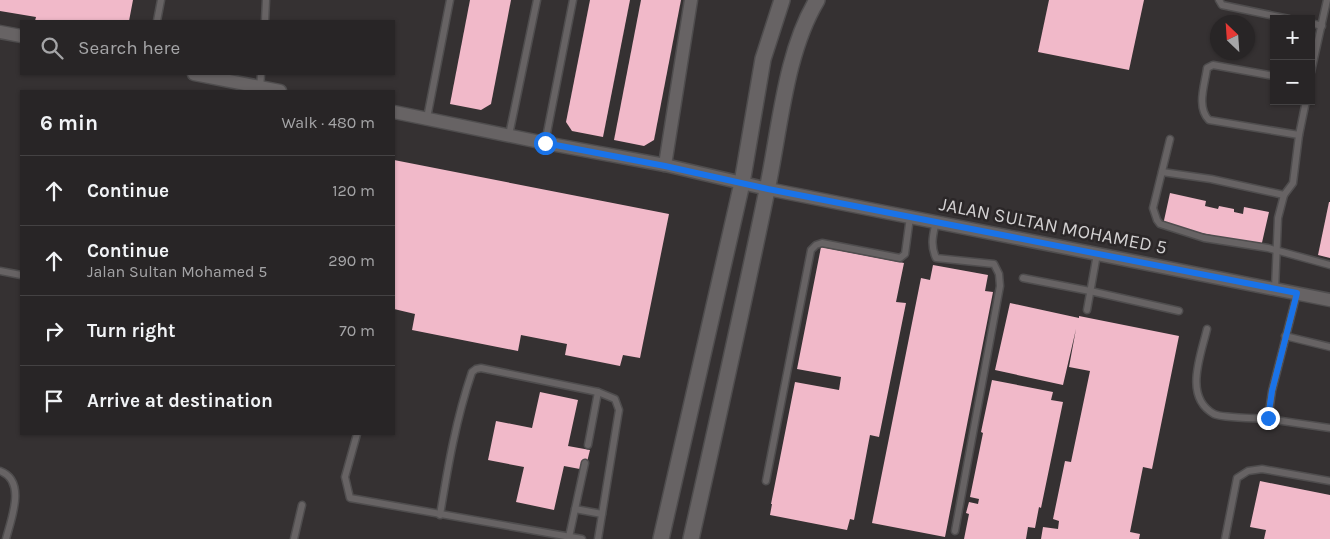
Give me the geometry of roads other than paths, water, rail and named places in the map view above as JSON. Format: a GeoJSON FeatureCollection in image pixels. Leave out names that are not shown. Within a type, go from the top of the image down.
{"type":"FeatureCollection","features":[{"type":"Feature","properties":{"kind":"street"},"geometry":{"type":"LineString","coordinates":[[665,166],[691,0]]}},
{"type":"Feature","properties":{"kind":"street"},"geometry":{"type":"LineString","coordinates":[[661,539],[742,183],[763,58],[782,0]]}},
{"type":"Feature","properties":{"kind":"street"},"geometry":{"type":"LineString","coordinates":[[692,539],[768,189],[792,63],[808,15],[818,0]]}},
{"type":"Feature","properties":{"kind":"street"},"geometry":{"type":"LineString","coordinates":[[0,32],[20,36]]}},
{"type":"Feature","properties":{"kind":"street"},"geometry":{"type":"LineString","coordinates":[[199,75],[273,90]]}},
{"type":"Feature","properties":{"kind":"street","name":"JALAN SULTAN MOHAMED 5"},"geometry":{"type":"LineString","coordinates":[[395,112],[665,166],[768,189],[1330,300]]}},
{"type":"Feature","properties":{"kind":"lane"},"geometry":{"type":"LineString","coordinates":[[157,20],[161,0]]}},
{"type":"Feature","properties":{"kind":"lane"},"geometry":{"type":"LineString","coordinates":[[265,20],[266,0]]}},
{"type":"Feature","properties":{"kind":"lane"},"geometry":{"type":"LineString","coordinates":[[427,118],[450,0]]}},
{"type":"Feature","properties":{"kind":"lane"},"geometry":{"type":"LineString","coordinates":[[509,135],[537,0]]}},
{"type":"Feature","properties":{"kind":"lane"},"geometry":{"type":"LineString","coordinates":[[545,143],[573,0]]}},
{"type":"Feature","properties":{"kind":"lane"},"geometry":{"type":"LineString","coordinates":[[1219,0],[1222,5],[1270,15]]}},
{"type":"Feature","properties":{"kind":"lane"},"geometry":{"type":"LineString","coordinates":[[1314,60],[1327,0]]}},
{"type":"Feature","properties":{"kind":"lane"},"geometry":{"type":"LineString","coordinates":[[1315,25],[1322,26]]}},
{"type":"Feature","properties":{"kind":"lane"},"geometry":{"type":"LineString","coordinates":[[1270,75],[1213,65],[1209,66],[1207,68],[1201,108],[1209,120],[1299,134]]}},
{"type":"Feature","properties":{"kind":"lane"},"geometry":{"type":"LineString","coordinates":[[260,88],[261,75]]}},
{"type":"Feature","properties":{"kind":"lane"},"geometry":{"type":"LineString","coordinates":[[1275,289],[1278,218],[1284,195],[1294,183],[1299,134],[1305,105]]}},
{"type":"Feature","properties":{"kind":"lane"},"geometry":{"type":"LineString","coordinates":[[1170,139],[1153,208],[1160,224],[1204,238],[1268,248],[1330,265]]}},
{"type":"Feature","properties":{"kind":"lane"},"geometry":{"type":"LineString","coordinates":[[1162,172],[1211,179],[1284,195]]}},
{"type":"Feature","properties":{"kind":"lane"},"geometry":{"type":"LineString","coordinates":[[766,481],[811,250],[822,242],[900,258],[905,254],[910,217]]}},
{"type":"Feature","properties":{"kind":"lane"},"geometry":{"type":"LineString","coordinates":[[936,221],[932,240],[936,258],[994,264],[999,274],[1000,286],[955,531]]}},
{"type":"Feature","properties":{"kind":"lane"},"geometry":{"type":"LineString","coordinates":[[1087,310],[1097,254]]}},
{"type":"Feature","properties":{"kind":"lane"},"geometry":{"type":"LineString","coordinates":[[0,271],[20,275]]}},
{"type":"Feature","properties":{"kind":"lane"},"geometry":{"type":"LineString","coordinates":[[1023,278],[1179,311]]}},
{"type":"Feature","properties":{"kind":"lane"},"geometry":{"type":"LineString","coordinates":[[1268,418],[1272,391],[1297,293]]}},
{"type":"Feature","properties":{"kind":"lane"},"geometry":{"type":"LineString","coordinates":[[1207,329],[1195,383],[1200,401],[1215,415],[1268,418],[1330,428]]}},
{"type":"Feature","properties":{"kind":"lane"},"geometry":{"type":"LineString","coordinates":[[1285,336],[1330,347]]}},
{"type":"Feature","properties":{"kind":"lane"},"geometry":{"type":"LineString","coordinates":[[440,515],[461,403],[474,370],[481,368],[598,392],[614,398],[619,410],[598,539]]}},
{"type":"Feature","properties":{"kind":"lane"},"geometry":{"type":"LineString","coordinates":[[588,445],[598,392]]}},
{"type":"Feature","properties":{"kind":"lane"},"geometry":{"type":"LineString","coordinates":[[357,435],[345,477],[350,498],[582,539]]}},
{"type":"Feature","properties":{"kind":"lane"},"geometry":{"type":"LineString","coordinates":[[569,537],[585,463]]}},
{"type":"Feature","properties":{"kind":"lane"},"geometry":{"type":"LineString","coordinates":[[1226,539],[1237,478],[1248,471],[1262,469],[1330,481]]}},
{"type":"Feature","properties":{"kind":"lane"},"geometry":{"type":"LineString","coordinates":[[0,471],[12,478],[15,487],[15,498],[6,539]]}},
{"type":"Feature","properties":{"kind":"lane"},"geometry":{"type":"LineString","coordinates":[[294,539],[302,505]]}},
{"type":"Feature","properties":{"kind":"lane"},"geometry":{"type":"LineString","coordinates":[[575,509],[602,514]]}}]}
